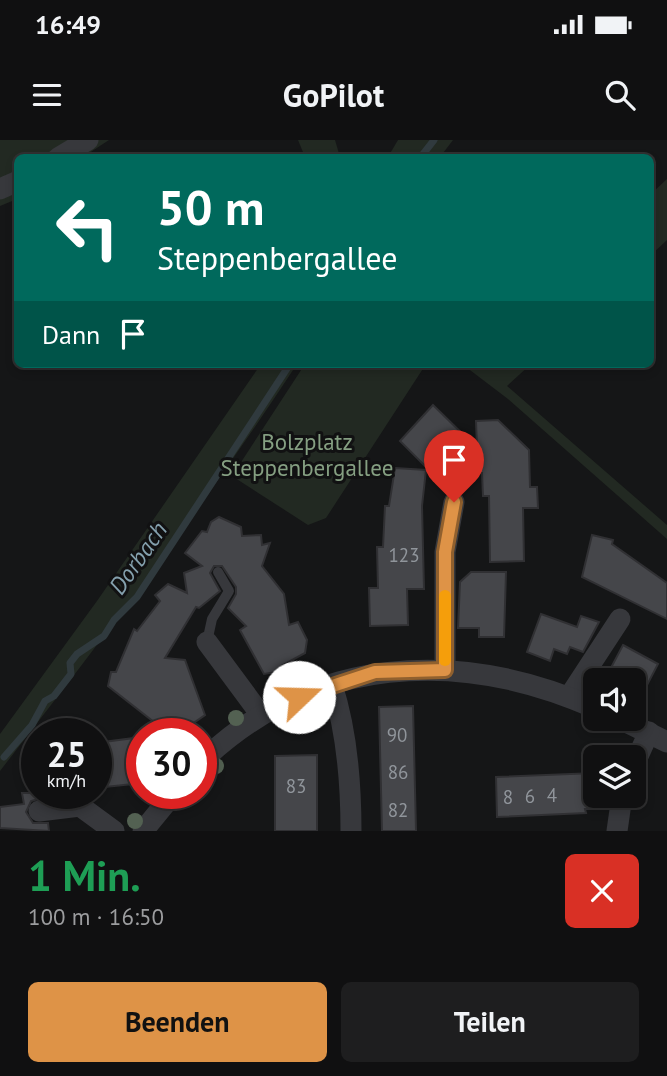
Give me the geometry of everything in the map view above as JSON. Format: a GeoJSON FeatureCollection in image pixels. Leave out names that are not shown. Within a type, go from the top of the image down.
{"type":"FeatureCollection","features":[{"type":"Feature","properties":{"kind":"street"},"geometry":{"type":"LineString","coordinates":[[65,154],[88,140]]}},
{"type":"Feature","properties":{"kind":"street"},"geometry":{"type":"LineString","coordinates":[[445,670],[445,552],[454,502]]}},
{"type":"Feature","properties":{"kind":"street"},"geometry":{"type":"LineString","coordinates":[[569,696],[620,619]]}},
{"type":"Feature","properties":{"kind":"street"},"geometry":{"type":"LineString","coordinates":[[207,642],[261,715]]}},
{"type":"Feature","properties":{"kind":"street"},"geometry":{"type":"LineString","coordinates":[[217,748],[261,715],[332,685],[375,672],[445,670],[483,674],[569,696],[583,702]]}},
{"type":"Feature","properties":{"kind":"street"},"geometry":{"type":"LineString","coordinates":[[332,685],[340,708],[348,767],[351,831]]}},
{"type":"Feature","properties":{"kind":"street"},"geometry":{"type":"LineString","coordinates":[[646,751],[658,737]]}},
{"type":"Feature","properties":{"kind":"street"},"geometry":{"type":"LineString","coordinates":[[617,831],[620,808]]}},
{"type":"Feature","properties":{"kind":"street"},"geometry":{"type":"LineString","coordinates":[[40,811],[46,809]]}},
{"type":"Feature","properties":{"kind":"street"},"geometry":{"type":"LineString","coordinates":[[90,809],[114,831]]}},
{"type":"Feature","properties":{"kind":"street"},"geometry":{"type":"LineString","coordinates":[[143,831],[161,809]]}},
{"type":"Feature","properties":{"kind":"lane"},"geometry":{"type":"LineString","coordinates":[[207,642],[212,619],[229,591],[218,572]]}},
{"type":"Feature","properties":{"kind":"green space"},"geometry":{"type":"Polygon","coordinates":[[[0,140],[109,140],[88,154],[14,154],[14,200],[0,206],[0,140]]]}},
{"type":"Feature","properties":{"kind":"green space"},"geometry":{"type":"Polygon","coordinates":[[[298,140],[335,140],[339,154],[304,154],[298,140]]]}},
{"type":"Feature","properties":{"kind":"green space"},"geometry":{"type":"Polygon","coordinates":[[[398,140],[453,140],[442,154],[390,154],[398,140]]]}},
{"type":"Feature","properties":{"kind":"green space"},"geometry":{"type":"Polygon","coordinates":[[[667,179],[667,240],[654,252],[654,191],[667,179]]]}},
{"type":"Feature","properties":{"kind":"green space"},"geometry":{"type":"Polygon","coordinates":[[[258,368],[294,368],[153,570],[41,718],[21,718],[21,744],[0,771],[0,734],[97,601],[258,368]]]}},
{"type":"Feature","properties":{"kind":"green space","name":"Bolzplatz Steppenbergallee"},"geometry":{"type":"Polygon","coordinates":[[[302,368],[423,368],[326,518],[308,525],[232,476],[302,368]]]}},
{"type":"Feature","properties":{"kind":"green space"},"geometry":{"type":"Polygon","coordinates":[[[467,368],[527,368],[507,386],[667,525],[667,539],[508,399],[467,368]]]}},
{"type":"Feature","properties":{"kind":"building"},"geometry":{"type":"Polygon","coordinates":[[[433,405],[477,448],[476,421],[498,420],[529,450],[530,487],[537,487],[538,508],[523,508],[524,561],[490,562],[489,496],[483,496],[482,473],[433,474],[400,441],[433,405]]]}},
{"type":"Feature","properties":{"kind":"building"},"geometry":{"type":"Polygon","coordinates":[[[395,468],[426,470],[422,506],[424,589],[407,589],[408,625],[370,626],[369,588],[378,588],[377,547],[383,547],[385,506],[389,506],[395,468]]]}},
{"type":"Feature","properties":{"kind":"building"},"geometry":{"type":"Polygon","coordinates":[[[219,517],[241,527],[242,536],[261,535],[262,545],[270,543],[262,566],[284,594],[289,625],[298,622],[307,640],[305,653],[281,666],[282,671],[264,674],[240,630],[246,626],[228,608],[236,594],[236,587],[222,566],[214,566],[210,573],[220,591],[199,608],[196,607],[165,658],[185,660],[205,715],[201,718],[149,718],[108,686],[111,672],[116,672],[134,629],[137,631],[160,601],[155,595],[168,584],[187,593],[184,573],[202,566],[185,553],[202,531],[207,532],[211,522],[219,517]]]}},
{"type":"Feature","properties":{"kind":"building"},"geometry":{"type":"Polygon","coordinates":[[[592,535],[613,540],[612,544],[667,583],[667,619],[582,577],[592,535]]]}},
{"type":"Feature","properties":{"kind":"building"},"geometry":{"type":"Polygon","coordinates":[[[471,572],[506,572],[504,637],[479,637],[479,628],[458,628],[460,582],[471,572]]]}},
{"type":"Feature","properties":{"kind":"building"},"geometry":{"type":"Polygon","coordinates":[[[541,614],[577,627],[581,616],[599,622],[583,652],[570,647],[567,654],[554,649],[550,661],[527,652],[541,614]]]}},
{"type":"Feature","properties":{"kind":"building"},"geometry":{"type":"Polygon","coordinates":[[[623,645],[658,664],[646,687],[646,668],[611,668],[623,645]]]}},
{"type":"Feature","properties":{"kind":"building"},"geometry":{"type":"Polygon","coordinates":[[[413,706],[416,831],[382,831],[379,707],[413,706]]]}},
{"type":"Feature","properties":{"kind":"building"},"geometry":{"type":"Polygon","coordinates":[[[126,739],[126,785],[112,786],[112,741],[126,739]]]}},
{"type":"Feature","properties":{"kind":"building"},"geometry":{"type":"Polygon","coordinates":[[[317,755],[317,831],[275,831],[275,756],[317,755]]]}},
{"type":"Feature","properties":{"kind":"building"},"geometry":{"type":"Polygon","coordinates":[[[583,773],[583,808],[595,809],[585,809],[586,813],[497,817],[496,777],[583,773]]]}},
{"type":"Feature","properties":{"kind":"building"},"geometry":{"type":"Polygon","coordinates":[[[21,804],[21,809],[27,809],[26,812],[33,823],[48,823],[49,831],[0,828],[0,807],[21,804]]]}},
{"type":"Feature","properties":{"kind":"waterway","name":"Dorbach"},"geometry":{"type":"LineString","coordinates":[[423,154],[434,140]]}},
{"type":"Feature","properties":{"kind":"waterway","name":"Dorbach"},"geometry":{"type":"LineString","coordinates":[[4,757],[32,725],[45,701],[54,696],[71,674],[70,663],[77,654],[104,636],[114,620],[137,597],[287,368]]}},
{"type":"Feature","properties":{"kind":"slow traffic"},"geometry":{"type":"LineString","coordinates":[[445,596],[445,660]]}},
{"type":"Feature","properties":{"kind":"route"},"geometry":{"type":"LineString","coordinates":[[299,697],[343,680],[375,672],[445,670],[445,552],[454,502]]}}]}
